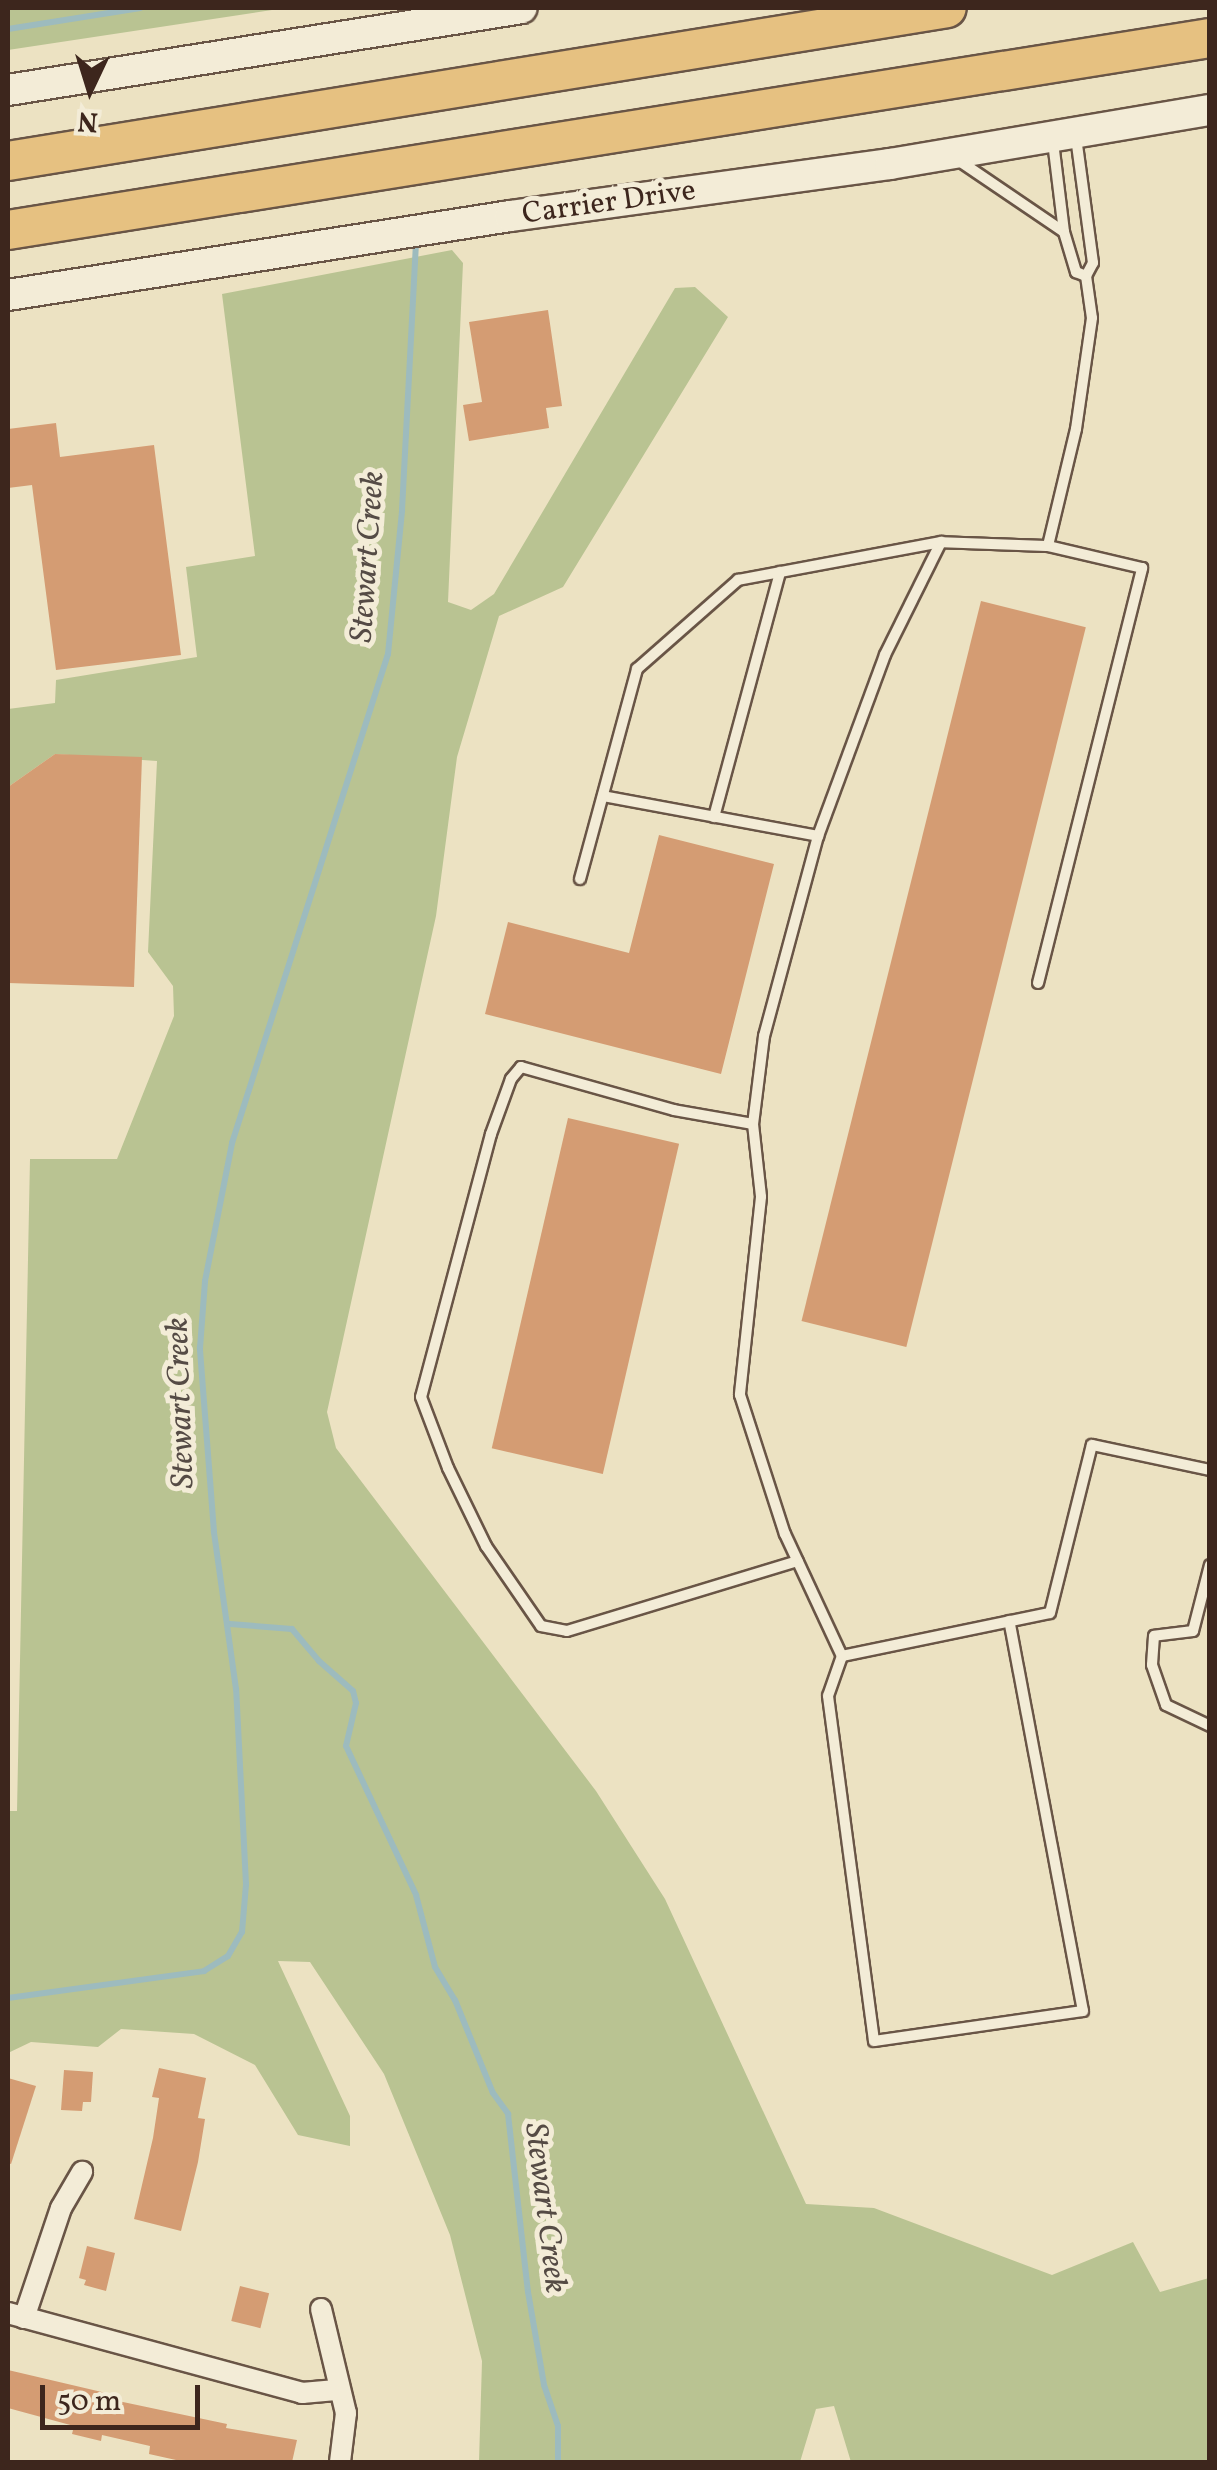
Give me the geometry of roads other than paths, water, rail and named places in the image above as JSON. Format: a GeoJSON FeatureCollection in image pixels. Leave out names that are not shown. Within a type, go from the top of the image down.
{"type":"FeatureCollection","features":[{"type":"Feature","properties":{"kind":"highway"},"geometry":{"type":"LineString","coordinates":[[8,161],[947,8]]}},
{"type":"Feature","properties":{"kind":"highway"},"geometry":{"type":"LineString","coordinates":[[8,230],[1210,38]]}},
{"type":"Feature","properties":{"kind":"street"},"geometry":{"type":"LineString","coordinates":[[8,90],[522,8]]}},
{"type":"Feature","properties":{"kind":"street","name":"Carrier Drive"},"geometry":{"type":"LineString","coordinates":[[8,295],[949,154],[1210,110]]}},
{"type":"Feature","properties":{"kind":"street"},"geometry":{"type":"LineString","coordinates":[[82,2172],[60,2208],[16,2316],[302,2393],[339,2390]]}},
{"type":"Feature","properties":{"kind":"street"},"geometry":{"type":"LineString","coordinates":[[321,2309],[346,2434],[340,2462]]}},
{"type":"Feature","properties":{"kind":"lane"},"geometry":{"type":"LineString","coordinates":[[1064,134],[1064,232],[1076,272],[1086,276]]}},
{"type":"Feature","properties":{"kind":"lane"},"geometry":{"type":"LineString","coordinates":[[1048,546],[1076,429],[1092,318],[1086,276],[1093,263],[1064,134]]}},
{"type":"Feature","properties":{"kind":"lane"},"geometry":{"type":"LineString","coordinates":[[949,154],[1064,232]]}},
{"type":"Feature","properties":{"kind":"lane"},"geometry":{"type":"LineString","coordinates":[[941,542],[886,655],[818,836],[764,1036],[753,1124],[762,1197],[740,1395],[798,1561],[842,1656],[828,1696],[874,2041],[1083,2011],[1009,1621]]}},
{"type":"Feature","properties":{"kind":"lane"},"geometry":{"type":"LineString","coordinates":[[580,879],[638,669],[738,580],[941,542],[1048,546],[1142,568],[1038,983]]}},
{"type":"Feature","properties":{"kind":"lane"},"geometry":{"type":"LineString","coordinates":[[714,817],[780,572]]}},
{"type":"Feature","properties":{"kind":"lane"},"geometry":{"type":"LineString","coordinates":[[603,796],[818,836]]}},
{"type":"Feature","properties":{"kind":"lane"},"geometry":{"type":"LineString","coordinates":[[753,1124],[674,1110],[520,1068],[510,1079],[490,1134],[421,1397],[486,1546],[541,1626],[567,1631],[798,1561]]}},
{"type":"Feature","properties":{"kind":"lane"},"geometry":{"type":"LineString","coordinates":[[842,1656],[1050,1613],[1092,1445],[1210,1470]]}},
{"type":"Feature","properties":{"kind":"lane"},"geometry":{"type":"LineString","coordinates":[[1210,1565],[1206,1601],[1193,1631],[1154,1636],[1152,1665],[1166,1705],[1210,1726]]}},
{"type":"Feature","properties":{"kind":"waterway"},"geometry":{"type":"LineString","coordinates":[[8,29],[140,8]]}},
{"type":"Feature","properties":{"kind":"waterway","name":"Stewart Creek"},"geometry":{"type":"LineString","coordinates":[[8,1998],[204,1971],[228,1956],[242,1932],[246,1884],[236,1689],[214,1532],[200,1348],[205,1281],[232,1143],[388,654],[402,510],[416,245]]}},
{"type":"Feature","properties":{"kind":"waterway","name":"Stewart Creek"},"geometry":{"type":"LineString","coordinates":[[230,1624],[292,1629],[319,1661],[353,1691],[356,1703],[346,1746],[416,1895],[435,1967],[455,2000],[493,2093],[508,2114],[528,2292],[544,2385],[558,2426],[558,2462]]}}]}
